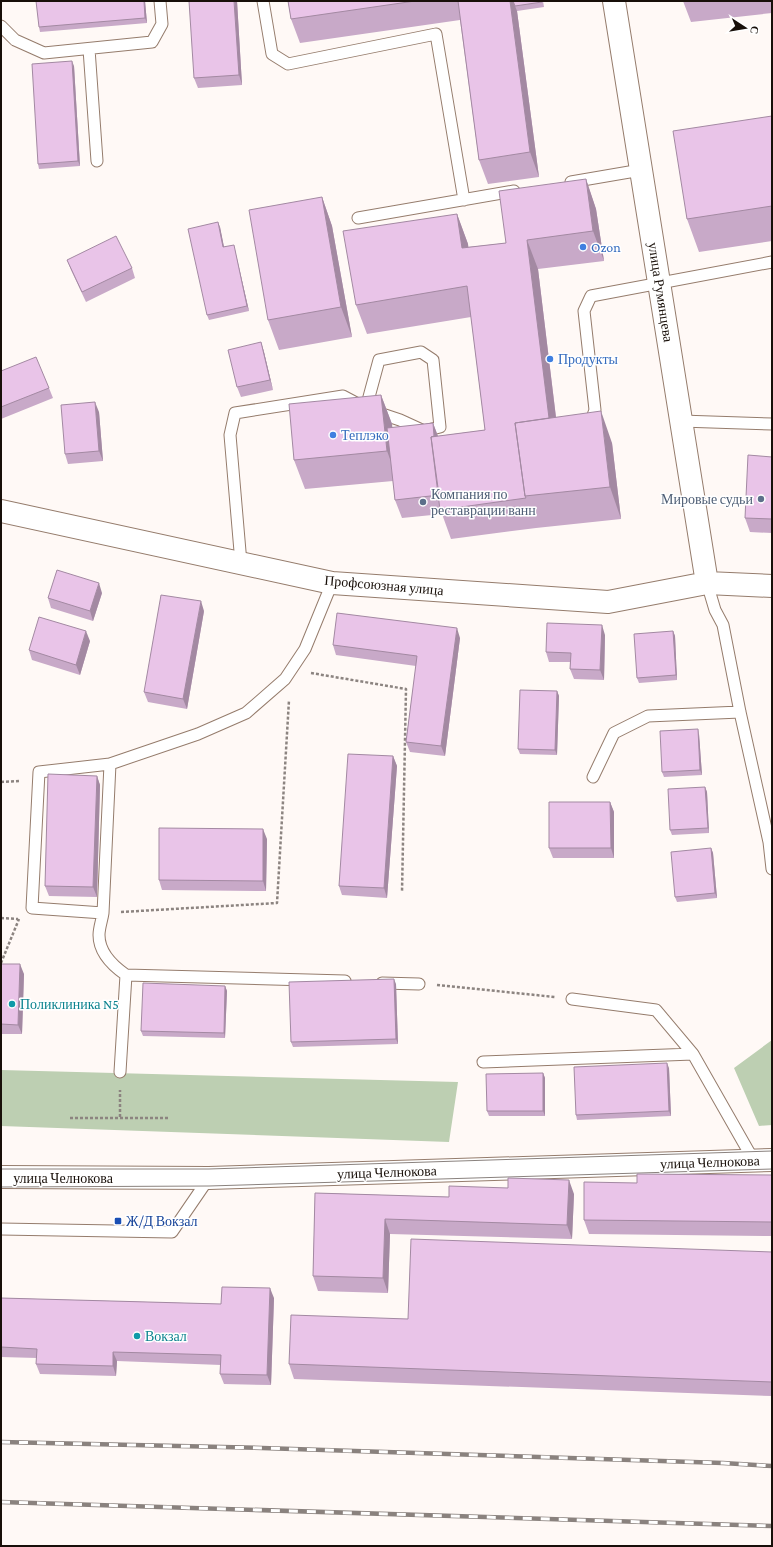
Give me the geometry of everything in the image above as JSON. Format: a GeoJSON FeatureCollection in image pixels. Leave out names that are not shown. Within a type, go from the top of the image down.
{"type":"FeatureCollection","features":[{"type":"Feature","properties":{"kind":"street","name":"улица Румянцева"},"geometry":{"type":"LineString","coordinates":[[614,1],[707,582]]}},
{"type":"Feature","properties":{"kind":"street","name":"Профсоюзная улица"},"geometry":{"type":"LineString","coordinates":[[1,511],[332,583],[608,602],[707,582],[772,586]]}},
{"type":"Feature","properties":{"kind":"street","name":"улица Челнокова"},"geometry":{"type":"LineString","coordinates":[[1,1178],[209,1178],[763,1160]]}},
{"type":"Feature","properties":{"kind":"lane"},"geometry":{"type":"LineString","coordinates":[[1,26],[15,40],[44,53],[152,42],[162,24],[160,1]]}},
{"type":"Feature","properties":{"kind":"lane"},"geometry":{"type":"LineString","coordinates":[[263,1],[272,54],[288,64],[436,34],[464,200]]}},
{"type":"Feature","properties":{"kind":"lane"},"geometry":{"type":"LineString","coordinates":[[89,49],[97,161]]}},
{"type":"Feature","properties":{"kind":"lane"},"geometry":{"type":"LineString","coordinates":[[564,183],[641,170]]}},
{"type":"Feature","properties":{"kind":"lane"},"geometry":{"type":"LineString","coordinates":[[358,218],[525,190]]}},
{"type":"Feature","properties":{"kind":"lane"},"geometry":{"type":"LineString","coordinates":[[576,428],[589,426],[595,410],[584,311],[591,296],[772,262]]}},
{"type":"Feature","properties":{"kind":"lane"},"geometry":{"type":"LineString","coordinates":[[241,563],[230,435],[235,413],[343,396],[366,408],[400,420],[424,431],[440,427],[433,360],[421,352],[379,360],[366,408]]}},
{"type":"Feature","properties":{"kind":"lane"},"geometry":{"type":"LineString","coordinates":[[681,421],[772,424]]}},
{"type":"Feature","properties":{"kind":"lane"},"geometry":{"type":"LineString","coordinates":[[707,582],[715,610],[723,625],[740,712],[769,842],[772,868]]}},
{"type":"Feature","properties":{"kind":"lane"},"geometry":{"type":"LineString","coordinates":[[103,913],[32,908],[39,772],[110,764],[198,734],[246,713],[285,678],[305,649],[332,583]]}},
{"type":"Feature","properties":{"kind":"lane"},"geometry":{"type":"LineString","coordinates":[[593,777],[614,733],[648,716],[740,712]]}},
{"type":"Feature","properties":{"kind":"lane"},"geometry":{"type":"LineString","coordinates":[[110,764],[103,913],[99,935],[104,952],[114,966],[126,975],[355,982]]}},
{"type":"Feature","properties":{"kind":"lane"},"geometry":{"type":"LineString","coordinates":[[120,1072],[126,975]]}},
{"type":"Feature","properties":{"kind":"lane"},"geometry":{"type":"LineString","coordinates":[[371,982],[418,984]]}},
{"type":"Feature","properties":{"kind":"lane"},"geometry":{"type":"LineString","coordinates":[[572,999],[656,1010],[693,1054],[763,1160]]}},
{"type":"Feature","properties":{"kind":"lane"},"geometry":{"type":"LineString","coordinates":[[483,1062],[693,1054]]}},
{"type":"Feature","properties":{"kind":"lane"},"geometry":{"type":"LineString","coordinates":[[1,1229],[172,1232],[209,1178]]}},
{"type":"Feature","properties":{"kind":"path"},"geometry":{"type":"LineString","coordinates":[[103,913],[277,903],[291,670],[406,689],[402,892]]}},
{"type":"Feature","properties":{"kind":"path"},"geometry":{"type":"LineString","coordinates":[[1,963],[19,918]]}},
{"type":"Feature","properties":{"kind":"path"},"geometry":{"type":"LineString","coordinates":[[418,984],[572,999]]}},
{"type":"Feature","properties":{"kind":"path"},"geometry":{"type":"LineString","coordinates":[[120,1072],[120,1117]]}},
{"type":"Feature","properties":{"kind":"path"},"geometry":{"type":"LineString","coordinates":[[70,1118],[170,1118]]}},
{"type":"Feature","properties":{"kind":"green space"},"geometry":{"type":"Polygon","coordinates":[[[772,1040],[772,1125],[759,1126],[734,1068],[772,1040]]]}},
{"type":"Feature","properties":{"kind":"green space"},"geometry":{"type":"Polygon","coordinates":[[[1,1070],[458,1082],[449,1142],[1,1126],[1,1070]]]}},
{"type":"Feature","properties":{"kind":"building"},"geometry":{"type":"Polygon","coordinates":[[[36,1],[144,1],[145,18],[39,27],[36,1]]]}},
{"type":"Feature","properties":{"kind":"building"},"geometry":{"type":"Polygon","coordinates":[[[189,1],[234,1],[239,75],[194,78],[189,1]]]}},
{"type":"Feature","properties":{"kind":"building"},"geometry":{"type":"Polygon","coordinates":[[[288,1],[415,1],[291,19],[288,1]]]}},
{"type":"Feature","properties":{"kind":"building"},"geometry":{"type":"Polygon","coordinates":[[[458,1],[510,1],[530,152],[479,160],[458,1]]]}},
{"type":"Feature","properties":{"kind":"building"},"geometry":{"type":"Polygon","coordinates":[[[513,1],[542,1],[542,2],[515,6],[513,1]]]}},
{"type":"Feature","properties":{"kind":"building"},"geometry":{"type":"Polygon","coordinates":[[[72,61],[78,161],[38,164],[32,64],[72,61]]]}},
{"type":"Feature","properties":{"kind":"building"},"geometry":{"type":"Polygon","coordinates":[[[772,116],[772,206],[687,219],[673,131],[772,116]]]}},
{"type":"Feature","properties":{"kind":"building"},"geometry":{"type":"Polygon","coordinates":[[[586,179],[593,231],[527,240],[549,418],[515,423],[526,498],[440,510],[431,437],[485,430],[467,286],[356,305],[343,231],[457,214],[462,248],[506,243],[499,191],[586,179]]]}},
{"type":"Feature","properties":{"kind":"building"},"geometry":{"type":"Polygon","coordinates":[[[322,197],[341,307],[268,320],[249,210],[322,197]]]}},
{"type":"Feature","properties":{"kind":"building"},"geometry":{"type":"Polygon","coordinates":[[[218,222],[223,247],[234,245],[247,306],[207,315],[188,229],[218,222]]]}},
{"type":"Feature","properties":{"kind":"building"},"geometry":{"type":"Polygon","coordinates":[[[116,236],[132,268],[82,292],[67,260],[116,236]]]}},
{"type":"Feature","properties":{"kind":"building"},"geometry":{"type":"Polygon","coordinates":[[[261,342],[270,380],[237,387],[228,350],[261,342]]]}},
{"type":"Feature","properties":{"kind":"building"},"geometry":{"type":"Polygon","coordinates":[[[36,357],[49,388],[1,407],[1,371],[36,357]]]}},
{"type":"Feature","properties":{"kind":"building"},"geometry":{"type":"Polygon","coordinates":[[[381,395],[387,451],[294,460],[289,404],[381,395]]]}},
{"type":"Feature","properties":{"kind":"building"},"geometry":{"type":"Polygon","coordinates":[[[95,402],[99,451],[65,454],[61,405],[95,402]]]}},
{"type":"Feature","properties":{"kind":"building"},"geometry":{"type":"Polygon","coordinates":[[[601,411],[610,487],[525,496],[515,423],[601,411]]]}},
{"type":"Feature","properties":{"kind":"building"},"geometry":{"type":"Polygon","coordinates":[[[433,423],[434,436],[431,437],[439,495],[395,500],[387,428],[433,423]]]}},
{"type":"Feature","properties":{"kind":"building"},"geometry":{"type":"Polygon","coordinates":[[[748,455],[772,457],[772,519],[745,518],[748,455]]]}},
{"type":"Feature","properties":{"kind":"building"},"geometry":{"type":"Polygon","coordinates":[[[57,570],[99,583],[90,611],[48,598],[57,570]]]}},
{"type":"Feature","properties":{"kind":"building"},"geometry":{"type":"Polygon","coordinates":[[[161,595],[201,601],[183,699],[144,692],[161,595]]]}},
{"type":"Feature","properties":{"kind":"building"},"geometry":{"type":"Polygon","coordinates":[[[337,613],[457,628],[441,746],[406,742],[417,656],[333,645],[337,613]]]}},
{"type":"Feature","properties":{"kind":"building"},"geometry":{"type":"Polygon","coordinates":[[[39,617],[86,631],[76,665],[29,650],[39,617]]]}},
{"type":"Feature","properties":{"kind":"building"},"geometry":{"type":"Polygon","coordinates":[[[547,623],[602,625],[600,670],[570,669],[571,653],[546,652],[547,623]]]}},
{"type":"Feature","properties":{"kind":"building"},"geometry":{"type":"Polygon","coordinates":[[[673,631],[676,675],[637,678],[634,634],[673,631]]]}},
{"type":"Feature","properties":{"kind":"building"},"geometry":{"type":"Polygon","coordinates":[[[520,690],[557,691],[555,750],[518,749],[520,690]]]}},
{"type":"Feature","properties":{"kind":"building"},"geometry":{"type":"Polygon","coordinates":[[[698,729],[700,770],[662,772],[660,731],[698,729]]]}},
{"type":"Feature","properties":{"kind":"building"},"geometry":{"type":"Polygon","coordinates":[[[348,754],[393,756],[384,888],[339,886],[348,754]]]}},
{"type":"Feature","properties":{"kind":"building"},"geometry":{"type":"Polygon","coordinates":[[[48,774],[97,776],[93,887],[45,886],[48,774]]]}},
{"type":"Feature","properties":{"kind":"building"},"geometry":{"type":"Polygon","coordinates":[[[705,787],[708,828],[670,830],[668,789],[705,787]]]}},
{"type":"Feature","properties":{"kind":"building"},"geometry":{"type":"Polygon","coordinates":[[[549,802],[610,802],[611,848],[549,848],[549,802]]]}},
{"type":"Feature","properties":{"kind":"building"},"geometry":{"type":"Polygon","coordinates":[[[159,828],[263,829],[263,881],[159,880],[159,828]]]}},
{"type":"Feature","properties":{"kind":"building"},"geometry":{"type":"Polygon","coordinates":[[[711,848],[715,893],[675,897],[671,852],[711,848]]]}},
{"type":"Feature","properties":{"kind":"building","name":"Поликлиника N5"},"geometry":{"type":"Polygon","coordinates":[[[1,964],[20,964],[18,1025],[1,1024],[1,964]]]}},
{"type":"Feature","properties":{"kind":"building"},"geometry":{"type":"Polygon","coordinates":[[[394,979],[396,1039],[291,1042],[289,982],[394,979]]]}},
{"type":"Feature","properties":{"kind":"building"},"geometry":{"type":"Polygon","coordinates":[[[143,983],[225,986],[224,1033],[141,1031],[143,983]]]}},
{"type":"Feature","properties":{"kind":"building"},"geometry":{"type":"Polygon","coordinates":[[[667,1063],[669,1111],[576,1115],[574,1067],[667,1063]]]}},
{"type":"Feature","properties":{"kind":"building"},"geometry":{"type":"Polygon","coordinates":[[[543,1073],[543,1111],[487,1111],[486,1074],[543,1073]]]}},
{"type":"Feature","properties":{"kind":"building"},"geometry":{"type":"Polygon","coordinates":[[[637,1174],[772,1175],[772,1222],[584,1220],[584,1182],[637,1183],[637,1174]]]}},
{"type":"Feature","properties":{"kind":"building"},"geometry":{"type":"Polygon","coordinates":[[[508,1178],[569,1180],[567,1225],[385,1219],[383,1278],[313,1276],[315,1193],[449,1197],[449,1186],[508,1188],[508,1178]]]}},
{"type":"Feature","properties":{"kind":"building"},"geometry":{"type":"Polygon","coordinates":[[[411,1239],[772,1252],[772,1382],[289,1364],[291,1315],[408,1319],[411,1239]]]}},
{"type":"Feature","properties":{"kind":"building","name":"Вокзал"},"geometry":{"type":"Polygon","coordinates":[[[222,1287],[270,1288],[267,1375],[220,1374],[221,1355],[113,1352],[113,1366],[36,1364],[37,1349],[1,1347],[1,1298],[221,1304],[222,1287]]]}},
{"type":"Feature","properties":{"kind":"tram line"},"geometry":{"type":"LineString","coordinates":[[1,1169],[209,1169],[772,1151]]}},
{"type":"Feature","properties":{"kind":"tram line"},"geometry":{"type":"LineString","coordinates":[[1,1187],[209,1186],[772,1169]]}},
{"type":"Feature","properties":{"kind":"railway"},"geometry":{"type":"LineString","coordinates":[[1,1442],[262,1448],[723,1463],[772,1466]]}},
{"type":"Feature","properties":{"kind":"railway"},"geometry":{"type":"LineString","coordinates":[[1,1502],[772,1526]]}},
{"type":"Feature","properties":{"kind":"place","name":"Ozon"},"geometry":{"type":"Point","coordinates":[583,247]}},
{"type":"Feature","properties":{"kind":"place","name":"Продукты"},"geometry":{"type":"Point","coordinates":[550,359]}},
{"type":"Feature","properties":{"kind":"place","name":"Теплэко"},"geometry":{"type":"Point","coordinates":[333,435]}},
{"type":"Feature","properties":{"kind":"place","name":"Мировые судьи"},"geometry":{"type":"Point","coordinates":[761,499]}},
{"type":"Feature","properties":{"kind":"place","name":"Компания по реставрации ванн"},"geometry":{"type":"Point","coordinates":[423,502]}},
{"type":"Feature","properties":{"kind":"place","name":"Поликлиника N5"},"geometry":{"type":"Point","coordinates":[12,1004]}},
{"type":"Feature","properties":{"kind":"place","name":"Ж/Д Вокзал"},"geometry":{"type":"Point","coordinates":[118,1221]}},
{"type":"Feature","properties":{"kind":"place","name":"Вокзал"},"geometry":{"type":"Point","coordinates":[137,1336]}}]}
